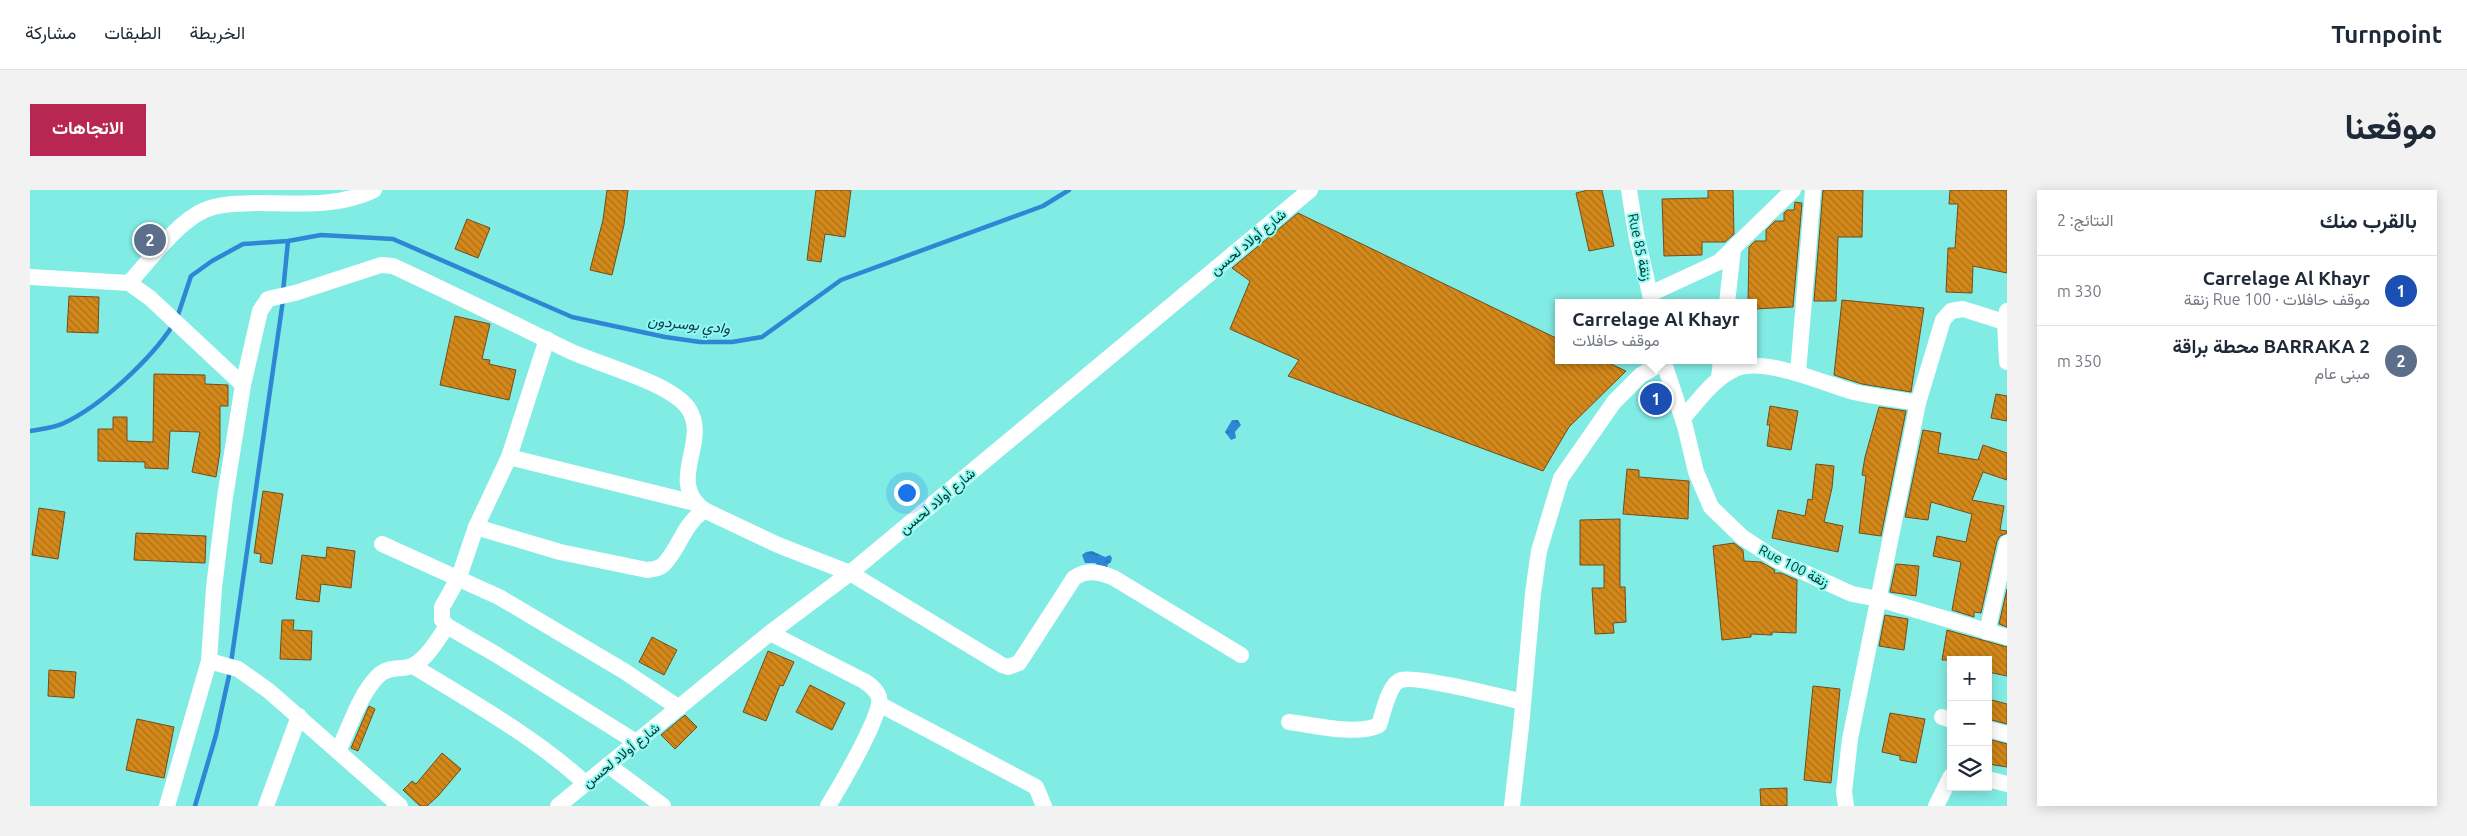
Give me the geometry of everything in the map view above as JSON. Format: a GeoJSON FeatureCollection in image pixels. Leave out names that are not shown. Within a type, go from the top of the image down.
{"type":"FeatureCollection","features":[{"type":"Feature","properties":{"kind":"street"},"geometry":{"type":"LineString","coordinates":[[129,283],[181,225],[204,210],[222,205],[341,202],[374,190]]}},
{"type":"Feature","properties":{"kind":"street","name":"شارع أولاد لحسن"},"geometry":{"type":"LineString","coordinates":[[558,806],[770,633],[850,573],[1310,190]]}},
{"type":"Feature","properties":{"kind":"street","name":"Rue 85 زنقة"},"geometry":{"type":"LineString","coordinates":[[1629,190],[1636,234],[1651,298]]}},
{"type":"Feature","properties":{"kind":"street"},"geometry":{"type":"LineString","coordinates":[[1651,298],[1719,262],[1792,190]]}},
{"type":"Feature","properties":{"kind":"street"},"geometry":{"type":"LineString","coordinates":[[1798,373],[1813,190]]}},
{"type":"Feature","properties":{"kind":"street"},"geometry":{"type":"LineString","coordinates":[[1727,299],[1733,248]]}},
{"type":"Feature","properties":{"kind":"street"},"geometry":{"type":"LineString","coordinates":[[166,806],[223,665],[214,588],[224,506],[243,385],[260,311],[268,299],[295,293],[367,268],[381,265],[393,266],[573,352],[650,383],[688,408],[693,422],[694,439],[687,476],[688,487],[700,507]]}},
{"type":"Feature","properties":{"kind":"street"},"geometry":{"type":"LineString","coordinates":[[30,277],[129,283],[150,298],[243,385]]}},
{"type":"Feature","properties":{"kind":"street"},"geometry":{"type":"LineString","coordinates":[[1846,806],[1844,792],[1845,767],[1878,599],[1918,403],[1946,314],[1951,310],[1963,309],[2006,319],[2007,362]]}},
{"type":"Feature","properties":{"kind":"street"},"geometry":{"type":"LineString","coordinates":[[547,339],[509,457],[476,527],[459,577],[442,608],[442,620],[447,626],[636,742]]}},
{"type":"Feature","properties":{"kind":"street"},"geometry":{"type":"LineString","coordinates":[[1512,806],[1523,702],[1527,641],[1539,551],[1561,478],[1614,402],[1641,375],[1659,364]]}},
{"type":"Feature","properties":{"kind":"street","name":"Rue 100 زنقة"},"geometry":{"type":"LineString","coordinates":[[1665,364],[1683,418],[1696,472],[1711,507],[1742,538],[1777,560],[1852,594],[1878,599],[2007,637]]}},
{"type":"Feature","properties":{"kind":"street"},"geometry":{"type":"LineString","coordinates":[[1719,378],[1721,364]]}},
{"type":"Feature","properties":{"kind":"street"},"geometry":{"type":"LineString","coordinates":[[1683,418],[1719,378],[1737,368],[1752,365],[1798,373],[1855,392],[1918,403]]}},
{"type":"Feature","properties":{"kind":"street"},"geometry":{"type":"LineString","coordinates":[[509,457],[700,507],[778,544],[850,573],[1008,667],[1019,663],[1024,658],[1074,578],[1081,573],[1090,572],[1101,573],[1119,580],[1241,655]]}},
{"type":"Feature","properties":{"kind":"street"},"geometry":{"type":"LineString","coordinates":[[476,527],[560,552],[648,570],[658,569],[665,563],[700,507]]}},
{"type":"Feature","properties":{"kind":"street"},"geometry":{"type":"LineString","coordinates":[[1987,632],[2007,543]]}},
{"type":"Feature","properties":{"kind":"street"},"geometry":{"type":"LineString","coordinates":[[382,544],[459,577],[543,623],[679,708]]}},
{"type":"Feature","properties":{"kind":"street"},"geometry":{"type":"LineString","coordinates":[[338,751],[366,693],[380,675],[389,669],[413,666],[425,656],[447,626]]}},
{"type":"Feature","properties":{"kind":"street"},"geometry":{"type":"LineString","coordinates":[[770,633],[864,680],[874,688],[879,704],[869,730],[828,806]]}},
{"type":"Feature","properties":{"kind":"street"},"geometry":{"type":"LineString","coordinates":[[223,665],[299,716],[400,806]]}},
{"type":"Feature","properties":{"kind":"street"},"geometry":{"type":"LineString","coordinates":[[413,666],[482,708],[570,769],[586,784]]}},
{"type":"Feature","properties":{"kind":"street"},"geometry":{"type":"LineString","coordinates":[[1289,722],[1358,730],[1371,729],[1379,725],[1389,694],[1394,685],[1400,680],[1419,680],[1523,702]]}},
{"type":"Feature","properties":{"kind":"street"},"geometry":{"type":"LineString","coordinates":[[879,704],[1036,787],[1044,806]]}},
{"type":"Feature","properties":{"kind":"street"},"geometry":{"type":"LineString","coordinates":[[266,806],[299,716]]}},
{"type":"Feature","properties":{"kind":"street"},"geometry":{"type":"LineString","coordinates":[[1992,730],[2007,734]]}},
{"type":"Feature","properties":{"kind":"street"},"geometry":{"type":"LineString","coordinates":[[608,765],[663,806]]}},
{"type":"Feature","properties":{"kind":"street"},"geometry":{"type":"LineString","coordinates":[[1992,780],[2007,784]]}},
{"type":"Feature","properties":{"kind":"street"},"geometry":{"type":"LineString","coordinates":[[1936,806],[1947,784]]}},
{"type":"Feature","properties":{"kind":"water"},"geometry":{"type":"Polygon","coordinates":[[[1232,420],[1238,420],[1241,425],[1235,432],[1236,438],[1231,440],[1225,432],[1232,420]]]}},
{"type":"Feature","properties":{"kind":"water"},"geometry":{"type":"Polygon","coordinates":[[[1092,551],[1105,557],[1110,555],[1112,558],[1111,562],[1107,565],[1108,567],[1102,569],[1095,563],[1085,563],[1082,555],[1092,551]]]}},
{"type":"Feature","properties":{"kind":"building"},"geometry":{"type":"Polygon","coordinates":[[[607,190],[628,190],[624,225],[612,275],[590,270],[603,220],[607,190]]]}},
{"type":"Feature","properties":{"kind":"building"},"geometry":{"type":"Polygon","coordinates":[[[816,190],[851,190],[845,237],[825,234],[821,262],[807,260],[816,190]]]}},
{"type":"Feature","properties":{"kind":"building"},"geometry":{"type":"Polygon","coordinates":[[[1588,190],[1602,190],[1614,246],[1589,251],[1576,193],[1588,190]]]}},
{"type":"Feature","properties":{"kind":"building"},"geometry":{"type":"Polygon","coordinates":[[[1708,190],[1733,190],[1734,234],[1725,242],[1702,242],[1702,255],[1664,256],[1662,199],[1708,198],[1708,190]]]}},
{"type":"Feature","properties":{"kind":"building"},"geometry":{"type":"Polygon","coordinates":[[[1823,190],[1863,190],[1862,237],[1838,237],[1836,301],[1814,301],[1823,190]]]}},
{"type":"Feature","properties":{"kind":"building"},"geometry":{"type":"Polygon","coordinates":[[[1950,190],[2007,190],[2007,273],[1973,266],[1972,293],[1946,292],[1948,248],[1955,248],[1958,204],[1949,204],[1950,190]]]}},
{"type":"Feature","properties":{"kind":"building"},"geometry":{"type":"Polygon","coordinates":[[[1795,202],[1802,203],[1793,307],[1757,309],[1757,299],[1748,299],[1749,247],[1755,241],[1766,241],[1766,230],[1775,221],[1784,221],[1784,213],[1787,210],[1794,210],[1795,202]]]}},
{"type":"Feature","properties":{"kind":"building"},"geometry":{"type":"Polygon","coordinates":[[[1298,213],[1555,338],[1555,364],[1611,364],[1626,371],[1569,427],[1543,471],[1288,376],[1299,360],[1230,329],[1250,281],[1232,268],[1298,213]]]}},
{"type":"Feature","properties":{"kind":"building"},"geometry":{"type":"Polygon","coordinates":[[[467,219],[490,228],[478,258],[455,249],[467,219]]]}},
{"type":"Feature","properties":{"kind":"building"},"geometry":{"type":"Polygon","coordinates":[[[69,296],[99,297],[98,333],[67,332],[69,296]]]}},
{"type":"Feature","properties":{"kind":"building"},"geometry":{"type":"Polygon","coordinates":[[[1842,300],[1924,308],[1911,392],[1862,384],[1834,375],[1842,300]]]}},
{"type":"Feature","properties":{"kind":"building"},"geometry":{"type":"Polygon","coordinates":[[[455,316],[490,324],[482,359],[490,360],[489,364],[516,370],[509,400],[440,385],[455,316]]]}},
{"type":"Feature","properties":{"kind":"building"},"geometry":{"type":"Polygon","coordinates":[[[154,374],[205,375],[205,384],[228,385],[228,406],[220,406],[220,452],[216,477],[192,472],[200,432],[170,431],[168,469],[145,468],[145,462],[98,461],[98,429],[113,429],[113,417],[127,417],[127,441],[153,442],[154,374]]]}},
{"type":"Feature","properties":{"kind":"building"},"geometry":{"type":"Polygon","coordinates":[[[1996,394],[2007,396],[2007,421],[1991,418],[1996,394]]]}},
{"type":"Feature","properties":{"kind":"building"},"geometry":{"type":"Polygon","coordinates":[[[1770,406],[1798,411],[1791,450],[1767,446],[1770,425],[1767,425],[1770,406]]]}},
{"type":"Feature","properties":{"kind":"building"},"geometry":{"type":"Polygon","coordinates":[[[1879,407],[1906,411],[1881,536],[1859,533],[1866,476],[1862,475],[1879,407]]]}},
{"type":"Feature","properties":{"kind":"building"},"geometry":{"type":"Polygon","coordinates":[[[1923,430],[1941,433],[1938,453],[1978,460],[1983,445],[2007,453],[2007,480],[1983,472],[1972,500],[2004,506],[2000,530],[2007,531],[1997,541],[1981,613],[1974,612],[1974,617],[1952,610],[1961,562],[1933,556],[1937,536],[1966,542],[1972,514],[1931,502],[1928,520],[1905,517],[1923,430]]]}},
{"type":"Feature","properties":{"kind":"building"},"geometry":{"type":"Polygon","coordinates":[[[1816,464],[1834,466],[1832,488],[1824,522],[1843,526],[1838,552],[1772,538],[1778,510],[1805,516],[1808,499],[1812,500],[1816,464]]]}},
{"type":"Feature","properties":{"kind":"building"},"geometry":{"type":"Polygon","coordinates":[[[1627,469],[1639,470],[1639,477],[1689,481],[1688,519],[1623,514],[1627,469]]]}},
{"type":"Feature","properties":{"kind":"building"},"geometry":{"type":"Polygon","coordinates":[[[263,491],[283,494],[272,564],[260,562],[261,554],[254,553],[263,491]]]}},
{"type":"Feature","properties":{"kind":"building"},"geometry":{"type":"Polygon","coordinates":[[[39,508],[65,512],[58,559],[32,555],[39,508]]]}},
{"type":"Feature","properties":{"kind":"building"},"geometry":{"type":"Polygon","coordinates":[[[1620,519],[1620,587],[1625,587],[1626,622],[1613,623],[1614,633],[1595,634],[1592,588],[1604,588],[1604,565],[1580,565],[1580,520],[1620,519]]]}},
{"type":"Feature","properties":{"kind":"building"},"geometry":{"type":"Polygon","coordinates":[[[136,533],[206,536],[205,563],[134,560],[136,533]]]}},
{"type":"Feature","properties":{"kind":"building"},"geometry":{"type":"Polygon","coordinates":[[[1734,543],[1743,550],[1744,561],[1761,562],[1775,570],[1774,573],[1781,573],[1797,580],[1796,633],[1772,632],[1772,635],[1751,634],[1751,637],[1722,640],[1713,546],[1734,543]]]}},
{"type":"Feature","properties":{"kind":"building"},"geometry":{"type":"Polygon","coordinates":[[[327,547],[355,551],[351,588],[321,584],[319,602],[296,599],[302,555],[326,558],[327,547]]]}},
{"type":"Feature","properties":{"kind":"building"},"geometry":{"type":"Polygon","coordinates":[[[1896,564],[1919,566],[1916,596],[1890,592],[1896,564]]]}},
{"type":"Feature","properties":{"kind":"building"},"geometry":{"type":"Polygon","coordinates":[[[2007,589],[2007,627],[1999,624],[2007,589]]]}},
{"type":"Feature","properties":{"kind":"building"},"geometry":{"type":"Polygon","coordinates":[[[1885,615],[1908,619],[1904,650],[1879,646],[1885,615]]]}},
{"type":"Feature","properties":{"kind":"building"},"geometry":{"type":"Polygon","coordinates":[[[282,620],[294,620],[293,630],[312,631],[311,660],[280,659],[282,620]]]}},
{"type":"Feature","properties":{"kind":"building"},"geometry":{"type":"Polygon","coordinates":[[[1947,630],[2007,647],[2007,676],[1992,673],[1992,656],[1947,656],[1947,660],[1942,660],[1947,630]]]}},
{"type":"Feature","properties":{"kind":"building"},"geometry":{"type":"Polygon","coordinates":[[[652,637],[677,650],[664,675],[639,662],[652,637]]]}},
{"type":"Feature","properties":{"kind":"building"},"geometry":{"type":"Polygon","coordinates":[[[768,651],[794,662],[783,686],[780,685],[766,721],[743,712],[768,651]]]}},
{"type":"Feature","properties":{"kind":"building"},"geometry":{"type":"Polygon","coordinates":[[[49,670],[76,672],[74,698],[48,696],[49,670]]]}},
{"type":"Feature","properties":{"kind":"building"},"geometry":{"type":"Polygon","coordinates":[[[810,685],[845,703],[832,730],[796,712],[810,685]]]}},
{"type":"Feature","properties":{"kind":"building"},"geometry":{"type":"Polygon","coordinates":[[[1813,686],[1840,689],[1831,783],[1804,780],[1813,686]]]}},
{"type":"Feature","properties":{"kind":"building"},"geometry":{"type":"Polygon","coordinates":[[[1992,700],[2007,704],[2007,724],[1992,720],[1992,700]]]}},
{"type":"Feature","properties":{"kind":"building"},"geometry":{"type":"Polygon","coordinates":[[[369,706],[375,709],[358,751],[351,748],[369,706]]]}},
{"type":"Feature","properties":{"kind":"building"},"geometry":{"type":"Polygon","coordinates":[[[1890,713],[1925,719],[1916,763],[1900,760],[1900,756],[1882,752],[1890,713]]]}},
{"type":"Feature","properties":{"kind":"building"},"geometry":{"type":"Polygon","coordinates":[[[685,715],[697,727],[675,749],[661,735],[685,715]]]}},
{"type":"Feature","properties":{"kind":"building"},"geometry":{"type":"Polygon","coordinates":[[[137,719],[174,727],[164,778],[126,770],[137,719]]]}},
{"type":"Feature","properties":{"kind":"building"},"geometry":{"type":"Polygon","coordinates":[[[1992,740],[2007,744],[2007,767],[1992,765],[1992,740]]]}},
{"type":"Feature","properties":{"kind":"building"},"geometry":{"type":"Polygon","coordinates":[[[442,753],[461,769],[427,806],[420,806],[403,790],[412,781],[416,784],[442,753]]]}},
{"type":"Feature","properties":{"kind":"building"},"geometry":{"type":"Polygon","coordinates":[[[1787,788],[1787,806],[1761,806],[1760,789],[1787,788]]]}},
{"type":"Feature","properties":{"kind":"waterway","name":"وادي بوسردون"},"geometry":{"type":"LineString","coordinates":[[177,318],[191,276],[212,261],[243,244],[288,241],[321,235],[393,239],[572,317],[665,337],[700,342],[732,342],[762,337],[841,280],[1043,206],[1069,190]]}},
{"type":"Feature","properties":{"kind":"waterway"},"geometry":{"type":"LineString","coordinates":[[283,292],[288,241]]}},
{"type":"Feature","properties":{"kind":"waterway"},"geometry":{"type":"LineString","coordinates":[[231,663],[283,300]]}},
{"type":"Feature","properties":{"kind":"waterway"},"geometry":{"type":"LineString","coordinates":[[30,431],[60,425],[94,405],[139,366],[173,325]]}},
{"type":"Feature","properties":{"kind":"waterway"},"geometry":{"type":"LineString","coordinates":[[195,806],[216,735],[230,671]]}},
{"type":"Feature","properties":{"kind":"place","name":"BARRAKA 2 محطة براقة"},"geometry":{"type":"Point","coordinates":[150,240]}},
{"type":"Feature","properties":{"kind":"place","name":"Carrelage Al Khayr"},"geometry":{"type":"Point","coordinates":[1656,399]}}]}
